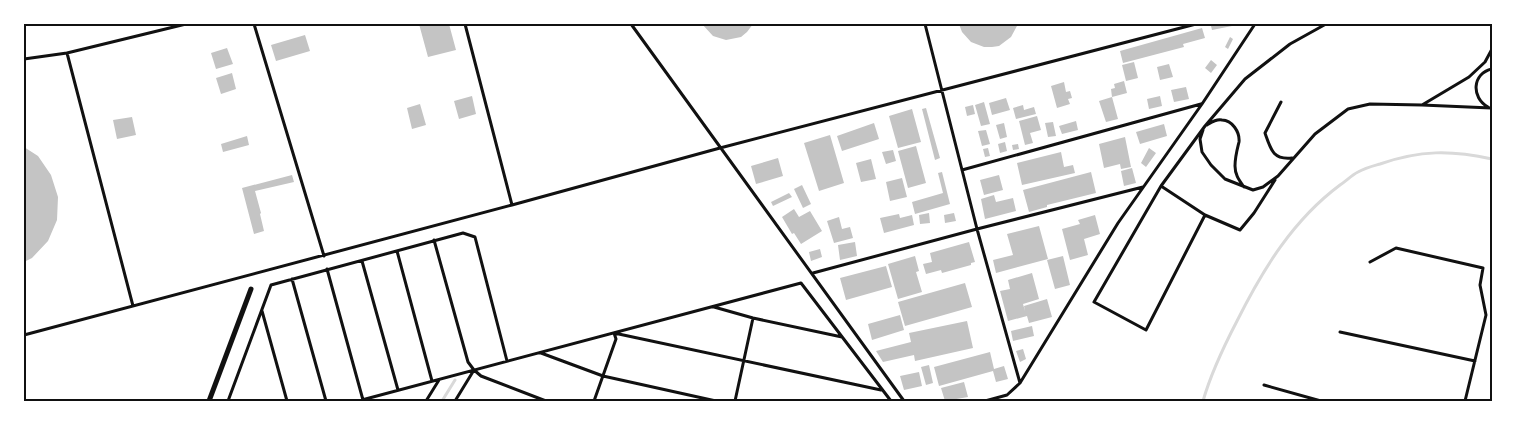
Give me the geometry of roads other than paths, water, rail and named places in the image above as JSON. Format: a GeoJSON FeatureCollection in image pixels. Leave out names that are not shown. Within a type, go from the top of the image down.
{"type":"FeatureCollection","features":[{"type":"Feature","properties":{"kind":"street"},"geometry":{"type":"LineString","coordinates":[[209,401],[252,289]]}},
{"type":"Feature","properties":{"kind":"lane"},"geometry":{"type":"LineString","coordinates":[[24,59],[67,53],[186,24]]}},
{"type":"Feature","properties":{"kind":"lane"},"geometry":{"type":"LineString","coordinates":[[254,24],[324,256]]}},
{"type":"Feature","properties":{"kind":"lane"},"geometry":{"type":"LineString","coordinates":[[465,24],[512,205]]}},
{"type":"Feature","properties":{"kind":"lane"},"geometry":{"type":"LineString","coordinates":[[631,24],[904,401]]}},
{"type":"Feature","properties":{"kind":"lane"},"geometry":{"type":"LineString","coordinates":[[925,24],[977,229],[1020,383]]}},
{"type":"Feature","properties":{"kind":"lane"},"geometry":{"type":"LineString","coordinates":[[24,334],[324,256],[720,148],[1196,24]]}},
{"type":"Feature","properties":{"kind":"lane"},"geometry":{"type":"LineString","coordinates":[[985,401],[1007,396],[1020,383],[1118,223],[1256,24]]}},
{"type":"Feature","properties":{"kind":"lane"},"geometry":{"type":"LineString","coordinates":[[1205,215],[1146,330],[1094,302],[1162,186],[1204,126],[1245,79],[1290,44],[1326,24]]}},
{"type":"Feature","properties":{"kind":"lane"},"geometry":{"type":"LineString","coordinates":[[1422,105],[1469,77],[1485,62],[1492,49]]}},
{"type":"Feature","properties":{"kind":"lane"},"geometry":{"type":"LineString","coordinates":[[67,53],[133,306]]}},
{"type":"Feature","properties":{"kind":"lane"},"geometry":{"type":"LineString","coordinates":[[1491,108],[1478,98],[1476,87],[1480,76],[1492,69]]}},
{"type":"Feature","properties":{"kind":"lane"},"geometry":{"type":"LineString","coordinates":[[1280,102],[1265,133],[1274,155],[1282,159],[1293,158]]}},
{"type":"Feature","properties":{"kind":"lane"},"geometry":{"type":"LineString","coordinates":[[962,170],[1202,104]]}},
{"type":"Feature","properties":{"kind":"lane"},"geometry":{"type":"LineString","coordinates":[[1162,186],[1205,215],[1240,230],[1293,158],[1315,134],[1348,109],[1370,104],[1491,108]]}},
{"type":"Feature","properties":{"kind":"lane"},"geometry":{"type":"LineString","coordinates":[[1244,187],[1237,177],[1235,167],[1236,150],[1239,140],[1236,130],[1231,123],[1224,120],[1216,120],[1204,126],[1200,139],[1202,152],[1225,180],[1244,187],[1253,190],[1263,187],[1278,176]]}},
{"type":"Feature","properties":{"kind":"lane"},"geometry":{"type":"LineString","coordinates":[[813,274],[1144,186]]}},
{"type":"Feature","properties":{"kind":"lane"},"geometry":{"type":"LineString","coordinates":[[228,401],[271,285],[463,233],[474,237],[507,361]]}},
{"type":"Feature","properties":{"kind":"lane"},"geometry":{"type":"LineString","coordinates":[[434,240],[468,362],[481,376],[546,401]]}},
{"type":"Feature","properties":{"kind":"lane"},"geometry":{"type":"LineString","coordinates":[[1370,262],[1396,248],[1483,268],[1480,285],[1486,316],[1465,401]]}},
{"type":"Feature","properties":{"kind":"lane"},"geometry":{"type":"LineString","coordinates":[[397,251],[432,381]]}},
{"type":"Feature","properties":{"kind":"lane"},"geometry":{"type":"LineString","coordinates":[[362,260],[398,390]]}},
{"type":"Feature","properties":{"kind":"lane"},"geometry":{"type":"LineString","coordinates":[[327,269],[363,400]]}},
{"type":"Feature","properties":{"kind":"lane"},"geometry":{"type":"LineString","coordinates":[[292,279],[326,401]]}},
{"type":"Feature","properties":{"kind":"lane"},"geometry":{"type":"LineString","coordinates":[[358,401],[801,283],[891,401]]}},
{"type":"Feature","properties":{"kind":"lane"},"geometry":{"type":"LineString","coordinates":[[712,306],[753,318],[842,337]]}},
{"type":"Feature","properties":{"kind":"lane"},"geometry":{"type":"LineString","coordinates":[[262,310],[287,401]]}},
{"type":"Feature","properties":{"kind":"lane"},"geometry":{"type":"LineString","coordinates":[[735,401],[753,318]]}},
{"type":"Feature","properties":{"kind":"lane"},"geometry":{"type":"LineString","coordinates":[[1340,332],[1475,361]]}},
{"type":"Feature","properties":{"kind":"lane"},"geometry":{"type":"LineString","coordinates":[[614,333],[882,390]]}},
{"type":"Feature","properties":{"kind":"lane"},"geometry":{"type":"LineString","coordinates":[[594,401],[616,339],[614,333]]}},
{"type":"Feature","properties":{"kind":"lane"},"geometry":{"type":"LineString","coordinates":[[540,353],[603,376],[716,401]]}},
{"type":"Feature","properties":{"kind":"lane"},"geometry":{"type":"LineString","coordinates":[[455,401],[474,370]]}},
{"type":"Feature","properties":{"kind":"lane"},"geometry":{"type":"LineString","coordinates":[[426,401],[439,380]]}},
{"type":"Feature","properties":{"kind":"lane"},"geometry":{"type":"LineString","coordinates":[[1264,385],[1321,401]]}},
{"type":"Feature","properties":{"kind":"waterway"},"geometry":{"type":"LineString","coordinates":[[1203,401],[1223,350],[1257,283],[1294,230],[1323,199],[1351,176],[1369,167],[1395,159],[1436,153],[1463,154],[1492,159]]}},
{"type":"Feature","properties":{"kind":"waterway"},"geometry":{"type":"LineString","coordinates":[[442,401],[455,380]]}}]}
